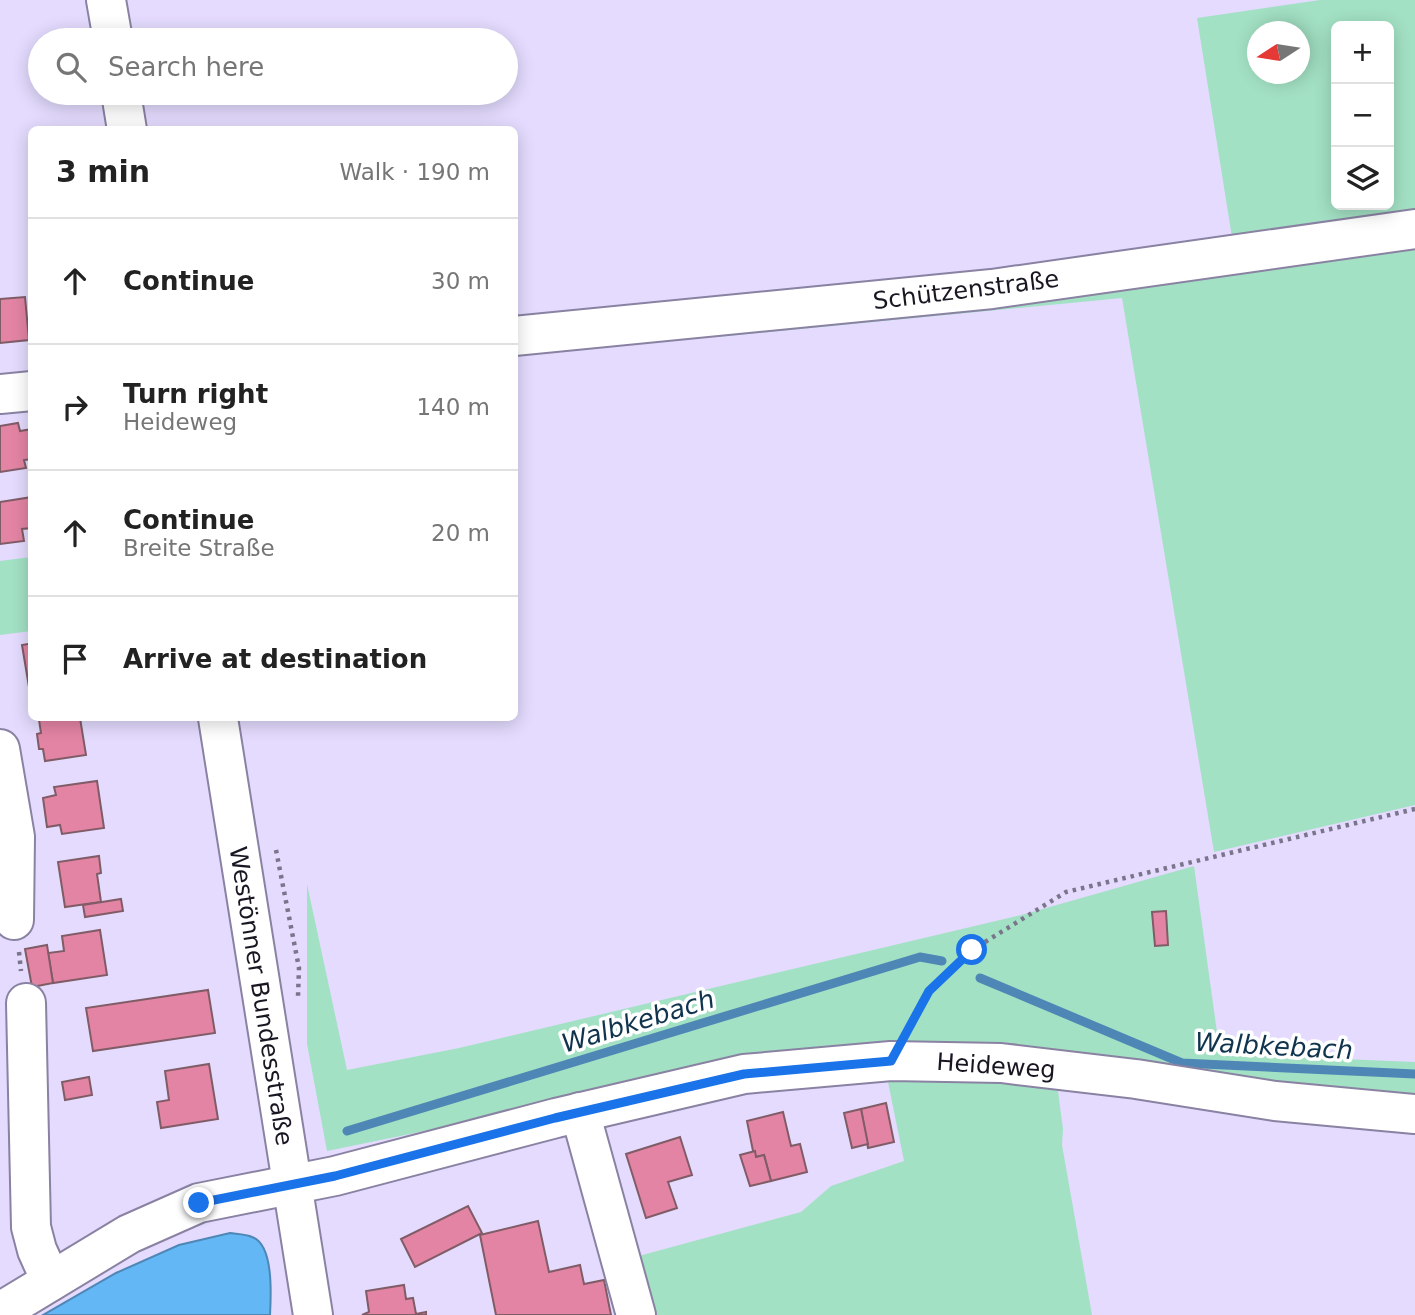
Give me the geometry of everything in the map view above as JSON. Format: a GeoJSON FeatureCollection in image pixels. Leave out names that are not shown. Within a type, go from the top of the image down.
{"type":"FeatureCollection","features":[{"type":"Feature","properties":{"kind":"street"},"geometry":{"type":"LineString","coordinates":[[106,0],[111,28]]}},
{"type":"Feature","properties":{"kind":"street"},"geometry":{"type":"LineString","coordinates":[[123,105],[126,126]]}},
{"type":"Feature","properties":{"kind":"street","name":"Schützenstraße"},"geometry":{"type":"LineString","coordinates":[[518,336],[992,289],[1415,229]]}},
{"type":"Feature","properties":{"kind":"street"},"geometry":{"type":"LineString","coordinates":[[0,394],[28,391]]}},
{"type":"Feature","properties":{"kind":"street","name":"Westönner Bundesstraße"},"geometry":{"type":"LineString","coordinates":[[218,721],[313,1315]]}},
{"type":"Feature","properties":{"kind":"street"},"geometry":{"type":"LineString","coordinates":[[0,749],[15,837],[7,875],[14,920]]}},
{"type":"Feature","properties":{"kind":"street"},"geometry":{"type":"LineString","coordinates":[[26,1003],[15,1190],[51,1281]]}},
{"type":"Feature","properties":{"kind":"street","name":"Heideweg"},"geometry":{"type":"LineString","coordinates":[[0,1312],[129,1234],[199,1203],[441,1150],[580,1112],[744,1074],[891,1061],[1001,1063],[1136,1079],[1275,1101],[1415,1114]]}},
{"type":"Feature","properties":{"kind":"street"},"geometry":{"type":"LineString","coordinates":[[580,1112],[636,1315]]}},
{"type":"Feature","properties":{"kind":"path"},"geometry":{"type":"LineString","coordinates":[[891,1061],[929,991],[972,950],[1066,892],[1415,810]]}},
{"type":"Feature","properties":{"kind":"path"},"geometry":{"type":"LineString","coordinates":[[14,920],[26,1003]]}},
{"type":"Feature","properties":{"kind":"green space"},"geometry":{"type":"Polygon","coordinates":[[[1320,0],[1415,0],[1415,224],[1234,250],[1197,18],[1320,0]]]}},
{"type":"Feature","properties":{"kind":"green space"},"geometry":{"type":"Polygon","coordinates":[[[1415,234],[1415,805],[1214,852],[1122,298],[717,337],[716,322],[1415,234]]]}},
{"type":"Feature","properties":{"kind":"green space"},"geometry":{"type":"Polygon","coordinates":[[[28,557],[28,631],[0,635],[0,561],[28,557]]]}},
{"type":"Feature","properties":{"kind":"green space"},"geometry":{"type":"Polygon","coordinates":[[[1194,866],[1220,1054],[1415,1062],[1415,1098],[1000,1050],[552,1105],[327,1151],[307,1044],[307,884],[347,1070],[459,1048],[1025,914],[1194,866]]]}},
{"type":"Feature","properties":{"kind":"green space"},"geometry":{"type":"Polygon","coordinates":[[[985,1077],[1057,1084],[1063,1129],[1062,1145],[1092,1315],[648,1315],[635,1257],[801,1212],[831,1186],[904,1161],[888,1082],[985,1077]]]}},
{"type":"Feature","properties":{"kind":"water"},"geometry":{"type":"Polygon","coordinates":[[[230,1233],[252,1237],[264,1249],[270,1272],[270,1315],[43,1315],[116,1273],[179,1245],[230,1233]]]}},
{"type":"Feature","properties":{"kind":"building"},"geometry":{"type":"Polygon","coordinates":[[[25,297],[28,340],[0,343],[0,299],[25,297]]]}},
{"type":"Feature","properties":{"kind":"building"},"geometry":{"type":"Polygon","coordinates":[[[18,423],[20,431],[28,430],[28,460],[24,460],[26,468],[0,472],[0,426],[18,423]]]}},
{"type":"Feature","properties":{"kind":"building"},"geometry":{"type":"Polygon","coordinates":[[[28,498],[28,528],[22,529],[24,541],[0,544],[0,502],[28,498]]]}},
{"type":"Feature","properties":{"kind":"building"},"geometry":{"type":"Polygon","coordinates":[[[28,644],[28,681],[22,645],[28,644]]]}},
{"type":"Feature","properties":{"kind":"building"},"geometry":{"type":"Polygon","coordinates":[[[39,721],[80,721],[86,755],[45,761],[43,749],[39,749],[37,734],[41,733],[39,721]]]}},
{"type":"Feature","properties":{"kind":"building"},"geometry":{"type":"Polygon","coordinates":[[[97,781],[104,828],[62,834],[60,825],[47,827],[43,798],[56,795],[54,787],[97,781]]]}},
{"type":"Feature","properties":{"kind":"building"},"geometry":{"type":"Polygon","coordinates":[[[99,856],[101,873],[97,874],[101,902],[65,907],[58,862],[99,856]]]}},
{"type":"Feature","properties":{"kind":"building"},"geometry":{"type":"Polygon","coordinates":[[[121,899],[123,911],[85,917],[83,905],[121,899]]]}},
{"type":"Feature","properties":{"kind":"building"},"geometry":{"type":"Polygon","coordinates":[[[1166,911],[1168,945],[1155,946],[1152,912],[1166,911]]]}},
{"type":"Feature","properties":{"kind":"building"},"geometry":{"type":"Polygon","coordinates":[[[100,930],[107,975],[53,983],[48,953],[64,951],[62,936],[100,930]]]}},
{"type":"Feature","properties":{"kind":"building"},"geometry":{"type":"Polygon","coordinates":[[[47,945],[53,983],[32,987],[25,949],[47,945]]]}},
{"type":"Feature","properties":{"kind":"building"},"geometry":{"type":"Polygon","coordinates":[[[208,990],[215,1033],[93,1051],[86,1008],[208,990]]]}},
{"type":"Feature","properties":{"kind":"building"},"geometry":{"type":"Polygon","coordinates":[[[209,1064],[218,1119],[161,1128],[157,1102],[169,1100],[165,1071],[209,1064]]]}},
{"type":"Feature","properties":{"kind":"building"},"geometry":{"type":"Polygon","coordinates":[[[89,1077],[92,1095],[65,1100],[62,1082],[89,1077]]]}},
{"type":"Feature","properties":{"kind":"building"},"geometry":{"type":"Polygon","coordinates":[[[886,1103],[894,1142],[868,1148],[861,1109],[886,1103]]]}},
{"type":"Feature","properties":{"kind":"building"},"geometry":{"type":"Polygon","coordinates":[[[861,1109],[868,1144],[852,1148],[844,1113],[861,1109]]]}},
{"type":"Feature","properties":{"kind":"building"},"geometry":{"type":"Polygon","coordinates":[[[783,1112],[791,1146],[800,1144],[807,1172],[771,1181],[764,1155],[756,1157],[753,1151],[747,1121],[783,1112]]]}},
{"type":"Feature","properties":{"kind":"building"},"geometry":{"type":"Polygon","coordinates":[[[680,1137],[692,1175],[668,1182],[677,1208],[646,1218],[626,1154],[680,1137]]]}},
{"type":"Feature","properties":{"kind":"building"},"geometry":{"type":"Polygon","coordinates":[[[755,1151],[756,1157],[764,1155],[771,1181],[750,1186],[740,1155],[755,1151]]]}},
{"type":"Feature","properties":{"kind":"building"},"geometry":{"type":"Polygon","coordinates":[[[468,1206],[482,1233],[415,1267],[401,1239],[468,1206]]]}},
{"type":"Feature","properties":{"kind":"building"},"geometry":{"type":"Polygon","coordinates":[[[538,1221],[549,1272],[580,1265],[584,1284],[604,1280],[611,1315],[496,1315],[480,1235],[538,1221]]]}},
{"type":"Feature","properties":{"kind":"building"},"geometry":{"type":"Polygon","coordinates":[[[404,1285],[406,1299],[413,1298],[416,1314],[426,1312],[426,1315],[362,1315],[369,1312],[366,1291],[404,1285]]]}},
{"type":"Feature","properties":{"kind":"waterway","name":"Walbkebach"},"geometry":{"type":"LineString","coordinates":[[347,1131],[920,957],[942,961]]}},
{"type":"Feature","properties":{"kind":"waterway","name":"Walbkebach"},"geometry":{"type":"LineString","coordinates":[[980,978],[1182,1063],[1415,1074]]}},
{"type":"Feature","properties":{"kind":"route"},"geometry":{"type":"LineString","coordinates":[[199,1203],[335,1176],[555,1118],[744,1074],[891,1061],[929,991],[972,950]]}}]}
